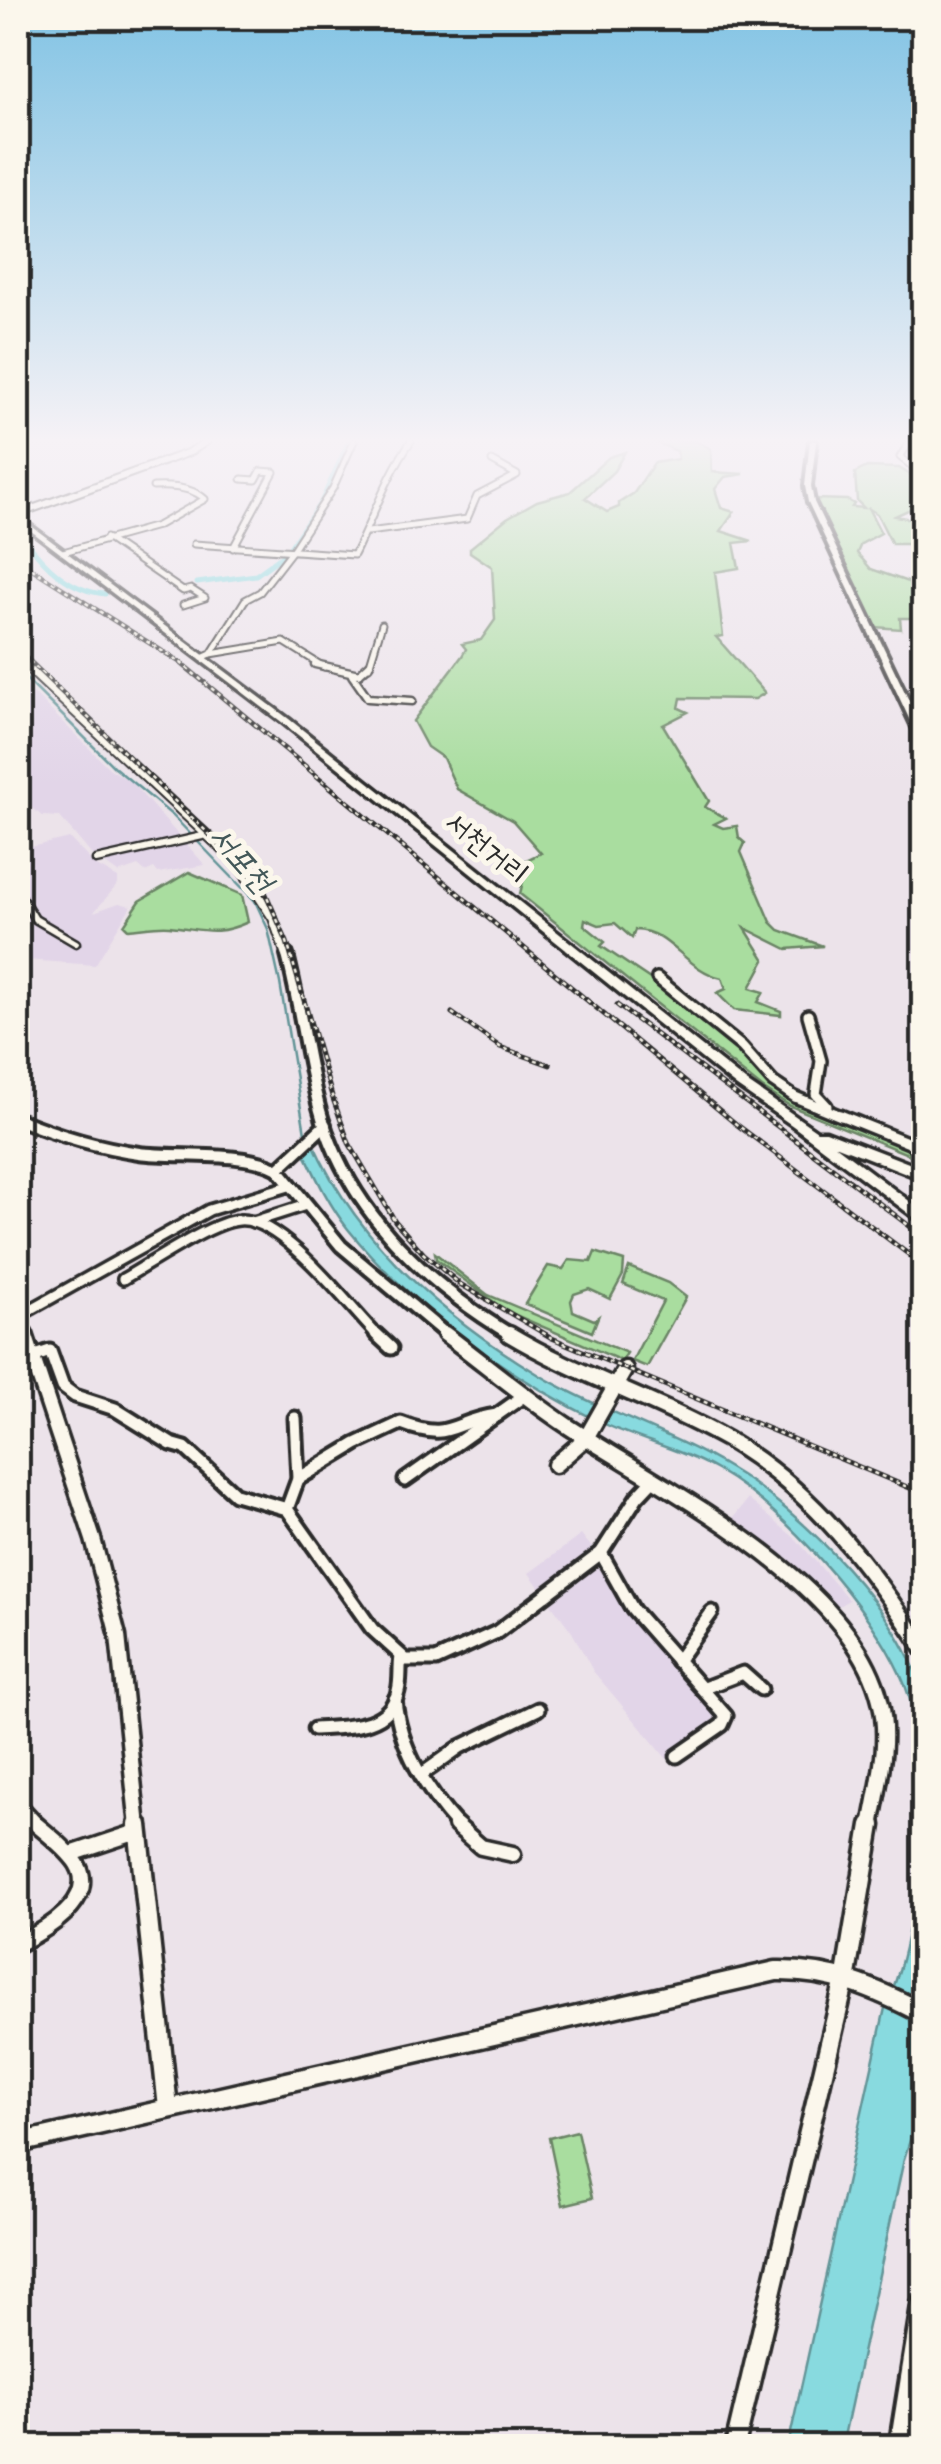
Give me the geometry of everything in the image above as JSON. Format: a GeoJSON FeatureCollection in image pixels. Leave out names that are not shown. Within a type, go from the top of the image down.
{"type":"FeatureCollection","features":[{"type":"Feature","properties":{"kind":"main road","name":"서천거리"},"geometry":{"type":"LineString","coordinates":[[68,556],[206,656],[741,1084],[924,1220]]}},
{"type":"Feature","properties":{"kind":"main road"},"geometry":{"type":"LineString","coordinates":[[836,556],[924,742]]}},
{"type":"Feature","properties":{"kind":"main road"},"geometry":{"type":"LineString","coordinates":[[798,1123],[924,1175]]}},
{"type":"Feature","properties":{"kind":"main road"},"geometry":{"type":"LineString","coordinates":[[901,2446],[916,2394],[924,2302]]}},
{"type":"Feature","properties":{"kind":"street"},"geometry":{"type":"LineString","coordinates":[[132,556],[183,591],[192,589],[205,598],[183,605]]}},
{"type":"Feature","properties":{"kind":"street"},"geometry":{"type":"LineString","coordinates":[[206,656],[245,600],[260,592],[288,556]]}},
{"type":"Feature","properties":{"kind":"street"},"geometry":{"type":"LineString","coordinates":[[206,656],[284,642],[316,665],[352,675],[370,668],[382,624]]}},
{"type":"Feature","properties":{"kind":"street"},"geometry":{"type":"LineString","coordinates":[[18,658],[198,839],[248,875],[272,912],[298,998],[321,1129],[356,1191],[386,1232],[420,1266],[476,1311],[516,1336],[726,1438],[778,1474],[832,1526],[924,1650]]}},
{"type":"Feature","properties":{"kind":"street"},"geometry":{"type":"LineString","coordinates":[[352,675],[368,698],[412,701]]}},
{"type":"Feature","properties":{"kind":"street"},"geometry":{"type":"LineString","coordinates":[[96,860],[198,839]]}},
{"type":"Feature","properties":{"kind":"street"},"geometry":{"type":"LineString","coordinates":[[18,892],[35,920],[76,942]]}},
{"type":"Feature","properties":{"kind":"street"},"geometry":{"type":"LineString","coordinates":[[656,978],[742,1047],[773,1082],[795,1096],[924,1149]]}},
{"type":"Feature","properties":{"kind":"street"},"geometry":{"type":"LineString","coordinates":[[808,1016],[821,1061],[816,1094],[841,1116]]}},
{"type":"Feature","properties":{"kind":"street"},"geometry":{"type":"LineString","coordinates":[[18,1119],[69,1139],[135,1155],[264,1161],[278,1168],[289,1186],[373,1277],[525,1395],[590,1432],[653,1480],[732,1531],[823,1602],[846,1629],[880,1697],[886,1739],[846,1975],[735,2446]]}},
{"type":"Feature","properties":{"kind":"street"},"geometry":{"type":"LineString","coordinates":[[278,1168],[321,1129]]}},
{"type":"Feature","properties":{"kind":"street"},"geometry":{"type":"LineString","coordinates":[[168,2108],[118,1636],[93,1539],[24,1360],[18,1315],[209,1210],[289,1186]]}},
{"type":"Feature","properties":{"kind":"street"},"geometry":{"type":"LineString","coordinates":[[123,1279],[233,1220],[253,1222],[306,1205]]}},
{"type":"Feature","properties":{"kind":"street"},"geometry":{"type":"LineString","coordinates":[[253,1222],[308,1264],[391,1348]]}},
{"type":"Feature","properties":{"kind":"street"},"geometry":{"type":"LineString","coordinates":[[24,1360],[50,1351],[63,1387],[74,1396],[115,1409],[171,1444],[185,1448],[235,1494],[288,1509],[372,1629],[401,1657],[436,1660],[497,1632],[601,1553],[637,1497],[653,1480]]}},
{"type":"Feature","properties":{"kind":"street"},"geometry":{"type":"LineString","coordinates":[[555,1466],[590,1432],[625,1369]]}},
{"type":"Feature","properties":{"kind":"street"},"geometry":{"type":"LineString","coordinates":[[405,1480],[525,1395]]}},
{"type":"Feature","properties":{"kind":"street"},"geometry":{"type":"LineString","coordinates":[[298,1480],[356,1444],[401,1424],[418,1433],[446,1434],[496,1415]]}},
{"type":"Feature","properties":{"kind":"street"},"geometry":{"type":"LineString","coordinates":[[288,1509],[298,1480],[295,1418]]}},
{"type":"Feature","properties":{"kind":"street"},"geometry":{"type":"LineString","coordinates":[[601,1553],[632,1610],[726,1716],[722,1725],[677,1756]]}},
{"type":"Feature","properties":{"kind":"street"},"geometry":{"type":"LineString","coordinates":[[676,1661],[691,1649],[703,1619],[712,1612]]}},
{"type":"Feature","properties":{"kind":"street"},"geometry":{"type":"LineString","coordinates":[[401,1657],[396,1724],[434,1796],[477,1845],[491,1852],[514,1854]]}},
{"type":"Feature","properties":{"kind":"street"},"geometry":{"type":"LineString","coordinates":[[704,1688],[743,1673],[761,1690]]}},
{"type":"Feature","properties":{"kind":"street"},"geometry":{"type":"LineString","coordinates":[[314,1729],[371,1723],[395,1699]]}},
{"type":"Feature","properties":{"kind":"street"},"geometry":{"type":"LineString","coordinates":[[422,1774],[460,1747],[538,1709]]}},
{"type":"Feature","properties":{"kind":"street"},"geometry":{"type":"LineString","coordinates":[[18,1803],[29,1819],[71,1854],[80,1875],[76,1903],[64,1916],[18,1944]]}},
{"type":"Feature","properties":{"kind":"street"},"geometry":{"type":"LineString","coordinates":[[18,1833],[29,1819]]}},
{"type":"Feature","properties":{"kind":"street"},"geometry":{"type":"LineString","coordinates":[[71,1854],[140,1831]]}},
{"type":"Feature","properties":{"kind":"street"},"geometry":{"type":"LineString","coordinates":[[18,2143],[776,1972],[807,1970],[846,1975],[924,2014]]}},
{"type":"Feature","properties":{"kind":"shaded area"},"geometry":{"type":"Polygon","coordinates":[[[25,685],[110,769],[130,781],[205,865],[158,873],[154,868],[145,872],[138,866],[118,873],[91,854],[60,817],[42,816],[18,797],[18,688],[25,685]]]}},
{"type":"Feature","properties":{"kind":"shaded area"},"geometry":{"type":"Polygon","coordinates":[[[69,838],[95,865],[118,878],[118,884],[94,912],[119,903],[131,906],[95,965],[26,960],[20,948],[21,922],[26,919],[18,897],[18,850],[69,838]]]}},
{"type":"Feature","properties":{"kind":"shaded area"},"geometry":{"type":"Polygon","coordinates":[[[748,1499],[796,1539],[849,1600],[835,1608],[814,1585],[730,1522],[748,1499]]]}},
{"type":"Feature","properties":{"kind":"shaded area"},"geometry":{"type":"Polygon","coordinates":[[[581,1535],[597,1553],[542,1591],[529,1573],[581,1535]]]}},
{"type":"Feature","properties":{"kind":"shaded area"},"geometry":{"type":"Polygon","coordinates":[[[597,1567],[718,1718],[667,1759],[593,1671],[549,1601],[597,1567]]]}},
{"type":"Feature","properties":{"kind":"green space"},"geometry":{"type":"Polygon","coordinates":[[[476,556],[737,556],[739,568],[715,572],[723,636],[716,637],[765,693],[755,699],[681,698],[679,708],[688,712],[663,725],[709,801],[705,807],[726,818],[714,824],[723,828],[737,826],[739,838],[745,843],[741,852],[771,922],[779,930],[823,946],[787,949],[745,928],[765,960],[750,988],[764,992],[758,1002],[781,1011],[781,1015],[734,1010],[717,993],[726,989],[722,978],[698,967],[658,936],[635,930],[632,938],[615,923],[599,925],[585,919],[584,925],[605,942],[601,946],[659,985],[739,1049],[769,1082],[920,1150],[922,1160],[790,1106],[762,1088],[520,894],[524,877],[514,866],[541,853],[513,821],[457,789],[443,758],[427,747],[413,721],[462,656],[466,649],[462,644],[481,640],[495,620],[492,567],[476,556]]]}},
{"type":"Feature","properties":{"kind":"green space"},"geometry":{"type":"Polygon","coordinates":[[[842,556],[860,556],[871,569],[908,582],[923,612],[916,618],[900,618],[901,629],[875,627],[842,556]]]}},
{"type":"Feature","properties":{"kind":"green space"},"geometry":{"type":"Polygon","coordinates":[[[189,872],[242,895],[248,922],[217,931],[164,926],[128,929],[124,925],[140,901],[189,872]]]}},
{"type":"Feature","properties":{"kind":"green space"},"geometry":{"type":"Polygon","coordinates":[[[595,1252],[624,1261],[623,1275],[610,1299],[589,1289],[574,1294],[573,1311],[594,1320],[598,1317],[592,1332],[525,1304],[548,1266],[563,1269],[569,1260],[591,1262],[595,1252]]]}},
{"type":"Feature","properties":{"kind":"green space"},"geometry":{"type":"Polygon","coordinates":[[[435,1253],[488,1295],[627,1353],[622,1361],[506,1311],[436,1259],[435,1253]]]}},
{"type":"Feature","properties":{"kind":"green space"},"geometry":{"type":"Polygon","coordinates":[[[629,1267],[668,1283],[686,1297],[647,1367],[632,1361],[663,1301],[623,1284],[629,1267]]]}},
{"type":"Feature","properties":{"kind":"green space"},"geometry":{"type":"Polygon","coordinates":[[[577,2131],[592,2198],[563,2205],[549,2138],[577,2131]]]}},
{"type":"Feature","properties":{"kind":"water"},"geometry":{"type":"Polygon","coordinates":[[[312,1141],[353,1213],[379,1245],[471,1330],[564,1389],[731,1469],[759,1487],[818,1538],[873,1600],[912,1665],[924,1705],[923,1772],[910,1699],[887,1649],[846,1591],[796,1534],[743,1487],[717,1470],[565,1404],[497,1361],[431,1312],[341,1220],[303,1150],[312,1141]]]}},
{"type":"Feature","properties":{"kind":"water"},"geometry":{"type":"Polygon","coordinates":[[[923,1806],[923,2100],[904,2159],[842,2446],[788,2446],[885,2008],[908,1934],[923,1806]]]}},
{"type":"Feature","properties":{"kind":"waterway"},"geometry":{"type":"LineString","coordinates":[[39,556],[69,582],[105,594]]}},
{"type":"Feature","properties":{"kind":"waterway"},"geometry":{"type":"LineString","coordinates":[[197,583],[256,575],[282,556]]}},
{"type":"Feature","properties":{"kind":"waterway","name":"서포천"},"geometry":{"type":"LineString","coordinates":[[18,671],[114,767],[173,816],[255,901],[268,929],[280,983],[306,1139]]}},
{"type":"Feature","properties":{"kind":"railway"},"geometry":{"type":"LineString","coordinates":[[18,560],[181,663],[736,1124],[924,1266]]}},
{"type":"Feature","properties":{"kind":"railway"},"geometry":{"type":"LineString","coordinates":[[18,650],[262,885],[287,942],[349,1143],[395,1221],[424,1254],[460,1284],[552,1338],[924,1494]]}},
{"type":"Feature","properties":{"kind":"railway"},"geometry":{"type":"LineString","coordinates":[[617,1005],[924,1237]]}},
{"type":"Feature","properties":{"kind":"railway"},"geometry":{"type":"LineString","coordinates":[[452,1013],[500,1047],[550,1065]]}}]}
